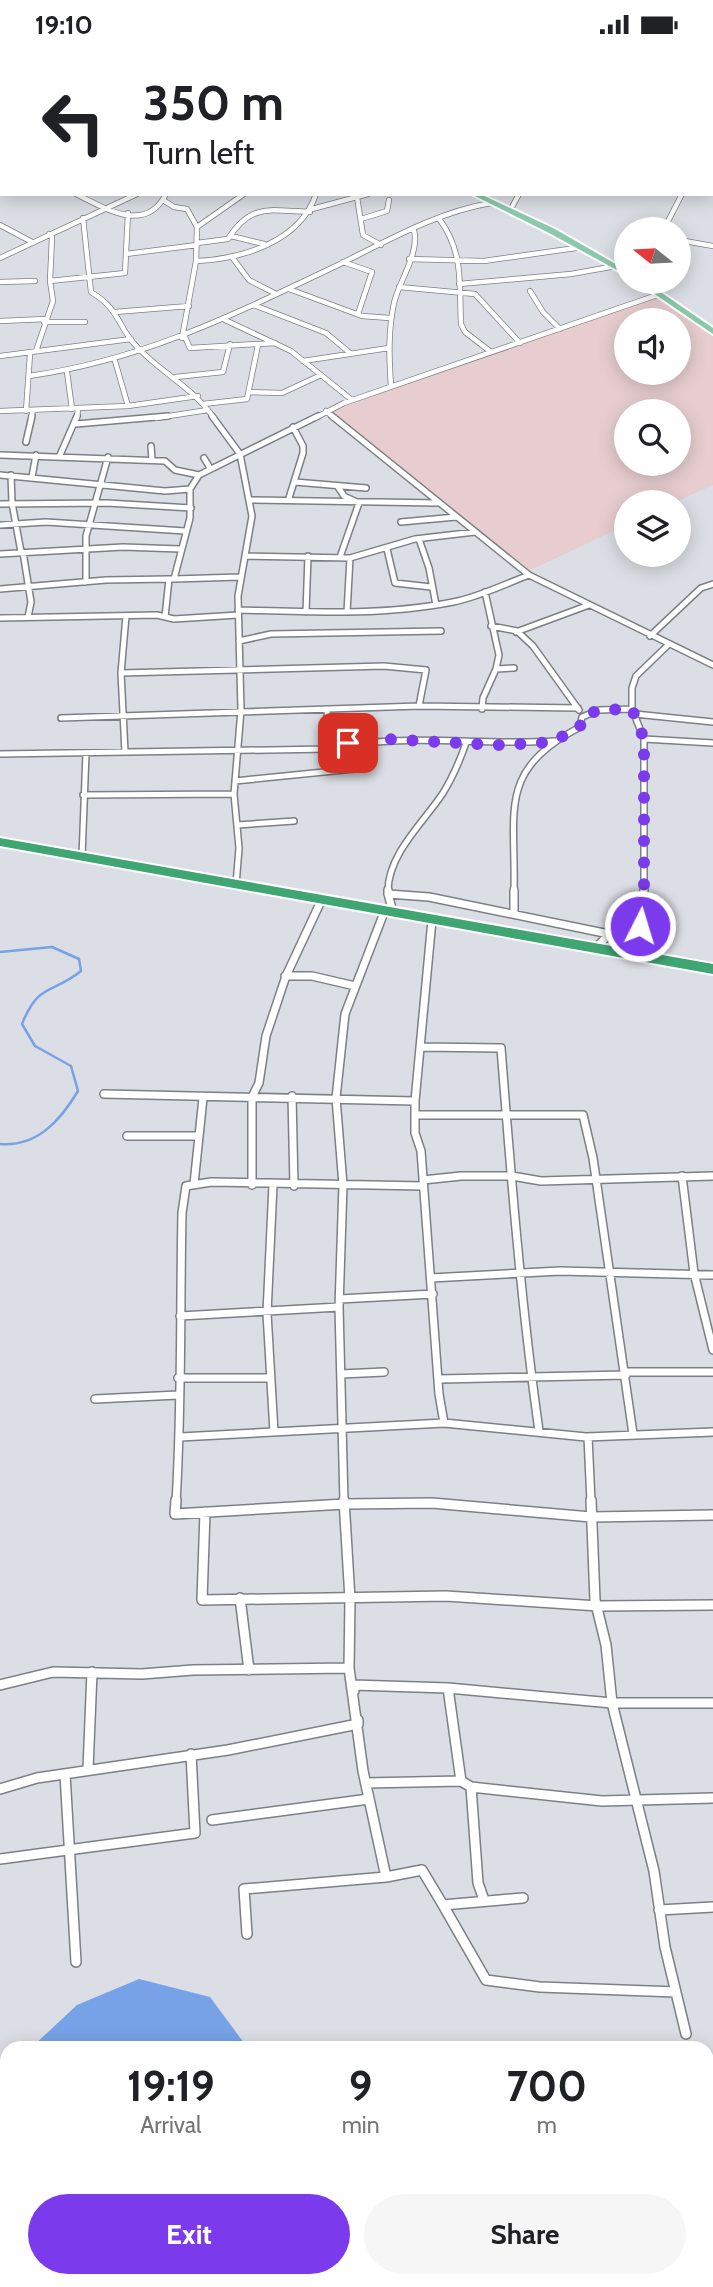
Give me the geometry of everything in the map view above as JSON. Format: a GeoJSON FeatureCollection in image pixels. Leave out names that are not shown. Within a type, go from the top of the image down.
{"type":"FeatureCollection","features":[{"type":"Feature","properties":{"kind":"highway"},"geometry":{"type":"LineString","coordinates":[[0,842],[713,969]]}},
{"type":"Feature","properties":{"kind":"main road"},"geometry":{"type":"LineString","coordinates":[[478,196],[614,265]]}},
{"type":"Feature","properties":{"kind":"main road"},"geometry":{"type":"LineString","coordinates":[[488,196],[614,264]]}},
{"type":"Feature","properties":{"kind":"main road"},"geometry":{"type":"LineString","coordinates":[[665,294],[713,332]]}},
{"type":"Feature","properties":{"kind":"main road"},"geometry":{"type":"LineString","coordinates":[[660,295],[713,325]]}},
{"type":"Feature","properties":{"kind":"street"},"geometry":{"type":"LineString","coordinates":[[80,196],[105,208],[148,215],[165,196]]}},
{"type":"Feature","properties":{"kind":"street"},"geometry":{"type":"LineString","coordinates":[[0,258],[132,196]]}},
{"type":"Feature","properties":{"kind":"street"},"geometry":{"type":"LineString","coordinates":[[197,227],[241,196]]}},
{"type":"Feature","properties":{"kind":"street"},"geometry":{"type":"LineString","coordinates":[[196,261],[247,254],[299,224],[311,211],[315,196]]}},
{"type":"Feature","properties":{"kind":"street"},"geometry":{"type":"LineString","coordinates":[[231,236],[239,221],[257,210],[311,211],[361,196]]}},
{"type":"Feature","properties":{"kind":"street"},"geometry":{"type":"LineString","coordinates":[[512,207],[518,196]]}},
{"type":"Feature","properties":{"kind":"street"},"geometry":{"type":"LineString","coordinates":[[670,217],[681,196]]}},
{"type":"Feature","properties":{"kind":"street"},"geometry":{"type":"LineString","coordinates":[[357,197],[363,235],[381,244]]}},
{"type":"Feature","properties":{"kind":"street"},"geometry":{"type":"LineString","coordinates":[[163,200],[174,207],[187,209],[197,227],[196,261],[184,337],[190,348],[275,343]]}},
{"type":"Feature","properties":{"kind":"street"},"geometry":{"type":"LineString","coordinates":[[361,219],[387,211],[389,200]]}},
{"type":"Feature","properties":{"kind":"street"},"geometry":{"type":"LineString","coordinates":[[29,376],[67,373],[144,352],[225,320],[381,244],[491,203]]}},
{"type":"Feature","properties":{"kind":"street"},"geometry":{"type":"LineString","coordinates":[[50,281],[125,273],[128,213]]}},
{"type":"Feature","properties":{"kind":"street"},"geometry":{"type":"LineString","coordinates":[[83,218],[88,228],[88,278],[91,292],[109,303],[131,339],[144,352],[198,396],[240,454],[252,516],[240,577],[238,612],[241,710],[234,794],[239,848],[236,885]]}},
{"type":"Feature","properties":{"kind":"street"},"geometry":{"type":"LineString","coordinates":[[440,220],[455,240],[461,262],[461,324],[465,332],[491,352]]}},
{"type":"Feature","properties":{"kind":"street"},"geometry":{"type":"LineString","coordinates":[[0,225],[32,242]]}},
{"type":"Feature","properties":{"kind":"street"},"geometry":{"type":"LineString","coordinates":[[391,386],[390,318],[416,245],[414,230]]}},
{"type":"Feature","properties":{"kind":"street"},"geometry":{"type":"LineString","coordinates":[[26,411],[33,352],[53,301],[50,281],[52,243],[49,234]]}},
{"type":"Feature","properties":{"kind":"street"},"geometry":{"type":"LineString","coordinates":[[126,254],[197,244],[231,236],[264,244]]}},
{"type":"Feature","properties":{"kind":"street"},"geometry":{"type":"LineString","coordinates":[[691,242],[713,246]]}},
{"type":"Feature","properties":{"kind":"street"},"geometry":{"type":"LineString","coordinates":[[409,259],[461,262],[583,247]]}},
{"type":"Feature","properties":{"kind":"street"},"geometry":{"type":"LineString","coordinates":[[232,257],[249,280],[276,294]]}},
{"type":"Feature","properties":{"kind":"street"},"geometry":{"type":"LineString","coordinates":[[343,262],[372,272],[358,314]]}},
{"type":"Feature","properties":{"kind":"street"},"geometry":{"type":"LineString","coordinates":[[459,284],[571,274],[614,266]]}},
{"type":"Feature","properties":{"kind":"street"},"geometry":{"type":"LineString","coordinates":[[0,282],[35,281]]}},
{"type":"Feature","properties":{"kind":"street"},"geometry":{"type":"LineString","coordinates":[[399,287],[476,295],[496,320],[520,343]]}},
{"type":"Feature","properties":{"kind":"street"},"geometry":{"type":"LineString","coordinates":[[289,289],[358,314],[390,318]]}},
{"type":"Feature","properties":{"kind":"street"},"geometry":{"type":"LineString","coordinates":[[530,291],[543,313],[560,328]]}},
{"type":"Feature","properties":{"kind":"street"},"geometry":{"type":"LineString","coordinates":[[190,489],[199,475],[210,468],[352,400],[660,295]]}},
{"type":"Feature","properties":{"kind":"street"},"geometry":{"type":"LineString","coordinates":[[254,305],[326,334],[350,353]]}},
{"type":"Feature","properties":{"kind":"street"},"geometry":{"type":"LineString","coordinates":[[115,312],[189,306]]}},
{"type":"Feature","properties":{"kind":"street"},"geometry":{"type":"LineString","coordinates":[[225,320],[275,343],[303,361],[352,400]]}},
{"type":"Feature","properties":{"kind":"street"},"geometry":{"type":"LineString","coordinates":[[0,321],[85,322]]}},
{"type":"Feature","properties":{"kind":"street"},"geometry":{"type":"LineString","coordinates":[[0,356],[131,339]]}},
{"type":"Feature","properties":{"kind":"street"},"geometry":{"type":"LineString","coordinates":[[176,377],[223,372],[230,344]]}},
{"type":"Feature","properties":{"kind":"street"},"geometry":{"type":"LineString","coordinates":[[203,404],[247,398],[258,345]]}},
{"type":"Feature","properties":{"kind":"street"},"geometry":{"type":"LineString","coordinates":[[303,361],[389,348]]}},
{"type":"Feature","properties":{"kind":"street"},"geometry":{"type":"LineString","coordinates":[[115,361],[128,406]]}},
{"type":"Feature","properties":{"kind":"street"},"geometry":{"type":"LineString","coordinates":[[60,455],[76,424],[67,373]]}},
{"type":"Feature","properties":{"kind":"street"},"geometry":{"type":"LineString","coordinates":[[249,392],[282,393],[321,375]]}},
{"type":"Feature","properties":{"kind":"street"},"geometry":{"type":"LineString","coordinates":[[0,411],[128,406],[198,396]]}},
{"type":"Feature","properties":{"kind":"street"},"geometry":{"type":"LineString","coordinates":[[26,442],[33,411]]}},
{"type":"Feature","properties":{"kind":"street"},"geometry":{"type":"LineString","coordinates":[[76,424],[135,421],[208,411]]}},
{"type":"Feature","properties":{"kind":"street"},"geometry":{"type":"LineString","coordinates":[[326,411],[529,575],[713,665]]}},
{"type":"Feature","properties":{"kind":"street"},"geometry":{"type":"LineString","coordinates":[[289,498],[303,446],[293,427]]}},
{"type":"Feature","properties":{"kind":"street"},"geometry":{"type":"LineString","coordinates":[[151,446],[152,460]]}},
{"type":"Feature","properties":{"kind":"street"},"geometry":{"type":"LineString","coordinates":[[0,454],[164,461],[175,470],[199,475]]}},
{"type":"Feature","properties":{"kind":"street"},"geometry":{"type":"LineString","coordinates":[[32,477],[36,455]]}},
{"type":"Feature","properties":{"kind":"street"},"geometry":{"type":"LineString","coordinates":[[86,582],[90,523],[108,457]]}},
{"type":"Feature","properties":{"kind":"street"},"geometry":{"type":"LineString","coordinates":[[204,458],[210,468]]}},
{"type":"Feature","properties":{"kind":"street"},"geometry":{"type":"LineString","coordinates":[[0,475],[165,491],[190,489]]}},
{"type":"Feature","properties":{"kind":"street"},"geometry":{"type":"LineString","coordinates":[[11,475],[12,503],[31,602],[28,617]]}},
{"type":"Feature","properties":{"kind":"street"},"geometry":{"type":"LineString","coordinates":[[295,482],[366,488]]}},
{"type":"Feature","properties":{"kind":"street"},"geometry":{"type":"LineString","coordinates":[[338,487],[344,496],[359,503]]}},
{"type":"Feature","properties":{"kind":"street"},"geometry":{"type":"LineString","coordinates":[[165,617],[191,508],[193,495],[190,489]]}},
{"type":"Feature","properties":{"kind":"street"},"geometry":{"type":"LineString","coordinates":[[249,500],[289,498],[400,507],[438,503]]}},
{"type":"Feature","properties":{"kind":"street"},"geometry":{"type":"LineString","coordinates":[[0,503],[97,503],[191,508]]}},
{"type":"Feature","properties":{"kind":"street"},"geometry":{"type":"LineString","coordinates":[[340,557],[359,503]]}},
{"type":"Feature","properties":{"kind":"street"},"geometry":{"type":"LineString","coordinates":[[401,523],[456,517]]}},
{"type":"Feature","properties":{"kind":"street"},"geometry":{"type":"LineString","coordinates":[[0,525],[90,523],[185,531]]}},
{"type":"Feature","properties":{"kind":"street"},"geometry":{"type":"LineString","coordinates":[[245,556],[350,558],[419,539],[475,532]]}},
{"type":"Feature","properties":{"kind":"street"},"geometry":{"type":"LineString","coordinates":[[419,539],[429,568],[436,605]]}},
{"type":"Feature","properties":{"kind":"street"},"geometry":{"type":"LineString","coordinates":[[0,554],[87,549],[180,549]]}},
{"type":"Feature","properties":{"kind":"street"},"geometry":{"type":"LineString","coordinates":[[387,549],[395,583],[431,587]]}},
{"type":"Feature","properties":{"kind":"street"},"geometry":{"type":"LineString","coordinates":[[306,612],[308,557]]}},
{"type":"Feature","properties":{"kind":"street"},"geometry":{"type":"LineString","coordinates":[[347,612],[350,558]]}},
{"type":"Feature","properties":{"kind":"street"},"geometry":{"type":"LineString","coordinates":[[0,618],[347,612],[436,605],[485,592],[529,575]]}},
{"type":"Feature","properties":{"kind":"street"},"geometry":{"type":"LineString","coordinates":[[0,589],[86,582],[240,577]]}},
{"type":"Feature","properties":{"kind":"street"},"geometry":{"type":"LineString","coordinates":[[650,636],[701,588],[713,584]]}},
{"type":"Feature","properties":{"kind":"street"},"geometry":{"type":"LineString","coordinates":[[482,709],[483,698],[499,655],[485,592]]}},
{"type":"Feature","properties":{"kind":"street"},"geometry":{"type":"LineString","coordinates":[[516,632],[589,605]]}},
{"type":"Feature","properties":{"kind":"street"},"geometry":{"type":"LineString","coordinates":[[125,752],[121,673],[126,616]]}},
{"type":"Feature","properties":{"kind":"street"},"geometry":{"type":"LineString","coordinates":[[491,626],[516,632],[533,646],[582,717],[580,727],[554,741],[519,775],[516,789],[514,914]]}},
{"type":"Feature","properties":{"kind":"street"},"geometry":{"type":"LineString","coordinates":[[239,641],[271,634],[441,631]]}},
{"type":"Feature","properties":{"kind":"street"},"geometry":{"type":"LineString","coordinates":[[388,894],[429,898],[609,934],[640,926],[644,739],[634,712],[632,688],[636,676],[668,645]]}},
{"type":"Feature","properties":{"kind":"street"},"geometry":{"type":"LineString","coordinates":[[121,673],[384,666],[426,670],[419,705]]}},
{"type":"Feature","properties":{"kind":"street"},"geometry":{"type":"LineString","coordinates":[[496,669],[514,668]]}},
{"type":"Feature","properties":{"kind":"street"},"geometry":{"type":"LineString","coordinates":[[61,718],[419,705],[482,709],[578,708]]}},
{"type":"Feature","properties":{"kind":"street"},"geometry":{"type":"LineString","coordinates":[[327,709],[329,749]]}},
{"type":"Feature","properties":{"kind":"street"},"geometry":{"type":"LineString","coordinates":[[582,717],[599,710],[713,722]]}},
{"type":"Feature","properties":{"kind":"street"},"geometry":{"type":"LineString","coordinates":[[0,754],[329,749],[348,743],[384,739],[497,745],[554,741]]}},
{"type":"Feature","properties":{"kind":"street"},"geometry":{"type":"LineString","coordinates":[[644,739],[713,743]]}},
{"type":"Feature","properties":{"kind":"street"},"geometry":{"type":"LineString","coordinates":[[235,781],[354,769],[348,743]]}},
{"type":"Feature","properties":{"kind":"street"},"geometry":{"type":"LineString","coordinates":[[358,1724],[349,1668],[351,1599],[340,1429],[343,1185],[336,1098],[345,1014],[389,911],[386,884],[442,794],[466,743]]}},
{"type":"Feature","properties":{"kind":"street"},"geometry":{"type":"LineString","coordinates":[[82,857],[86,753]]}},
{"type":"Feature","properties":{"kind":"street"},"geometry":{"type":"LineString","coordinates":[[83,795],[234,794]]}},
{"type":"Feature","properties":{"kind":"street"},"geometry":{"type":"LineString","coordinates":[[237,825],[294,821]]}},
{"type":"Feature","properties":{"kind":"street"},"geometry":{"type":"LineString","coordinates":[[251,1185],[252,1097],[258,1090],[262,1055],[285,977],[322,899]]}},
{"type":"Feature","properties":{"kind":"street"},"geometry":{"type":"LineString","coordinates":[[432,920],[415,1101],[415,1133],[421,1151],[440,1379],[439,1394],[444,1423]]}},
{"type":"Feature","properties":{"kind":"street"},"geometry":{"type":"LineString","coordinates":[[596,948],[609,934]]}},
{"type":"Feature","properties":{"kind":"street"},"geometry":{"type":"LineString","coordinates":[[285,977],[312,976],[355,986]]}},
{"type":"Feature","properties":{"kind":"street"},"geometry":{"type":"LineString","coordinates":[[420,1047],[501,1048],[519,1274],[527,1317],[531,1376],[539,1431]]}},
{"type":"Feature","properties":{"kind":"street"},"geometry":{"type":"LineString","coordinates":[[104,1094],[203,1098],[292,1096],[415,1101]]}},
{"type":"Feature","properties":{"kind":"street"},"geometry":{"type":"LineString","coordinates":[[292,1096],[293,1186]]}},
{"type":"Feature","properties":{"kind":"street"},"geometry":{"type":"LineString","coordinates":[[194,1184],[203,1098]]}},
{"type":"Feature","properties":{"kind":"street"},"geometry":{"type":"LineString","coordinates":[[416,1115],[583,1115],[591,1140],[633,1434]]}},
{"type":"Feature","properties":{"kind":"street"},"geometry":{"type":"LineString","coordinates":[[127,1136],[197,1136]]}},
{"type":"Feature","properties":{"kind":"street"},"geometry":{"type":"LineString","coordinates":[[713,1176],[541,1181],[512,1176],[423,1183],[186,1186],[182,1213],[178,1378],[180,1437],[175,1514],[345,1504],[432,1503],[589,1517],[713,1515]]}},
{"type":"Feature","properties":{"kind":"street"},"geometry":{"type":"LineString","coordinates":[[682,1176],[694,1273],[713,1350]]}},
{"type":"Feature","properties":{"kind":"street"},"geometry":{"type":"LineString","coordinates":[[273,1185],[267,1313],[274,1433]]}},
{"type":"Feature","properties":{"kind":"street"},"geometry":{"type":"LineString","coordinates":[[431,1278],[608,1271],[650,1275],[713,1275]]}},
{"type":"Feature","properties":{"kind":"street"},"geometry":{"type":"LineString","coordinates":[[180,1316],[267,1313],[433,1294]]}},
{"type":"Feature","properties":{"kind":"street"},"geometry":{"type":"LineString","coordinates":[[341,1374],[384,1372]]}},
{"type":"Feature","properties":{"kind":"street"},"geometry":{"type":"LineString","coordinates":[[440,1379],[713,1372]]}},
{"type":"Feature","properties":{"kind":"street"},"geometry":{"type":"LineString","coordinates":[[178,1378],[270,1378]]}},
{"type":"Feature","properties":{"kind":"street"},"geometry":{"type":"LineString","coordinates":[[96,1399],[178,1395]]}},
{"type":"Feature","properties":{"kind":"street"},"geometry":{"type":"LineString","coordinates":[[180,1437],[444,1423],[587,1437],[713,1432]]}},
{"type":"Feature","properties":{"kind":"street"},"geometry":{"type":"LineString","coordinates":[[587,1437],[589,1517],[612,1703],[654,1871],[659,1910],[686,2034]]}},
{"type":"Feature","properties":{"kind":"street"},"geometry":{"type":"LineString","coordinates":[[205,1513],[202,1600],[446,1596],[598,1606],[713,1605]]}},
{"type":"Feature","properties":{"kind":"street"},"geometry":{"type":"LineString","coordinates":[[240,1598],[249,1670]]}},
{"type":"Feature","properties":{"kind":"street"},"geometry":{"type":"LineString","coordinates":[[0,1685],[53,1672],[142,1674],[349,1668]]}},
{"type":"Feature","properties":{"kind":"street"},"geometry":{"type":"LineString","coordinates":[[88,1769],[92,1672]]}},
{"type":"Feature","properties":{"kind":"street"},"geometry":{"type":"LineString","coordinates":[[386,1877],[366,1783],[353,1685],[448,1688],[612,1703],[713,1703]]}},
{"type":"Feature","properties":{"kind":"street"},"geometry":{"type":"LineString","coordinates":[[448,1688],[461,1781]]}},
{"type":"Feature","properties":{"kind":"street"},"geometry":{"type":"LineString","coordinates":[[0,1789],[37,1778],[358,1724]]}},
{"type":"Feature","properties":{"kind":"street"},"geometry":{"type":"LineString","coordinates":[[0,1859],[195,1833],[191,1754]]}},
{"type":"Feature","properties":{"kind":"street"},"geometry":{"type":"LineString","coordinates":[[65,1774],[76,1962]]}},
{"type":"Feature","properties":{"kind":"street"},"geometry":{"type":"LineString","coordinates":[[366,1783],[461,1781],[471,1787],[602,1801],[713,1798]]}},
{"type":"Feature","properties":{"kind":"street"},"geometry":{"type":"LineString","coordinates":[[471,1787],[478,1883],[484,1900]]}},
{"type":"Feature","properties":{"kind":"street"},"geometry":{"type":"LineString","coordinates":[[212,1820],[369,1799]]}},
{"type":"Feature","properties":{"kind":"street"},"geometry":{"type":"LineString","coordinates":[[247,1934],[244,1889],[386,1877],[422,1870],[486,1980],[540,1987],[676,1992]]}},
{"type":"Feature","properties":{"kind":"street"},"geometry":{"type":"LineString","coordinates":[[443,1905],[523,1898]]}},
{"type":"Feature","properties":{"kind":"street"},"geometry":{"type":"LineString","coordinates":[[659,1910],[713,1907]]}},
{"type":"Feature","properties":{"kind":"shaded area"},"geometry":{"type":"Polygon","coordinates":[[[655,295],[674,308],[618,308],[655,295]]]}},
{"type":"Feature","properties":{"kind":"shaded area"},"geometry":{"type":"Polygon","coordinates":[[[614,309],[614,385],[691,385],[691,320],[713,335],[713,485],[691,495],[691,490],[614,490],[614,531],[529,571],[329,410],[614,309]]]}},
{"type":"Feature","properties":{"kind":"water"},"geometry":{"type":"Polygon","coordinates":[[[139,1979],[210,1997],[243,2041],[38,2041],[77,2005],[139,1979]]]}},
{"type":"Feature","properties":{"kind":"waterway"},"geometry":{"type":"LineString","coordinates":[[0,952],[52,947],[79,959],[81,971],[40,995],[22,1024],[35,1046],[71,1066],[78,1091],[46,1130],[25,1141],[0,1144]]}},
{"type":"Feature","properties":{"kind":"route"},"geometry":{"type":"LineString","coordinates":[[348,743],[384,739],[497,745],[554,741],[580,727],[582,717],[590,712],[632,709],[644,739],[644,906],[640,926]]}}]}
